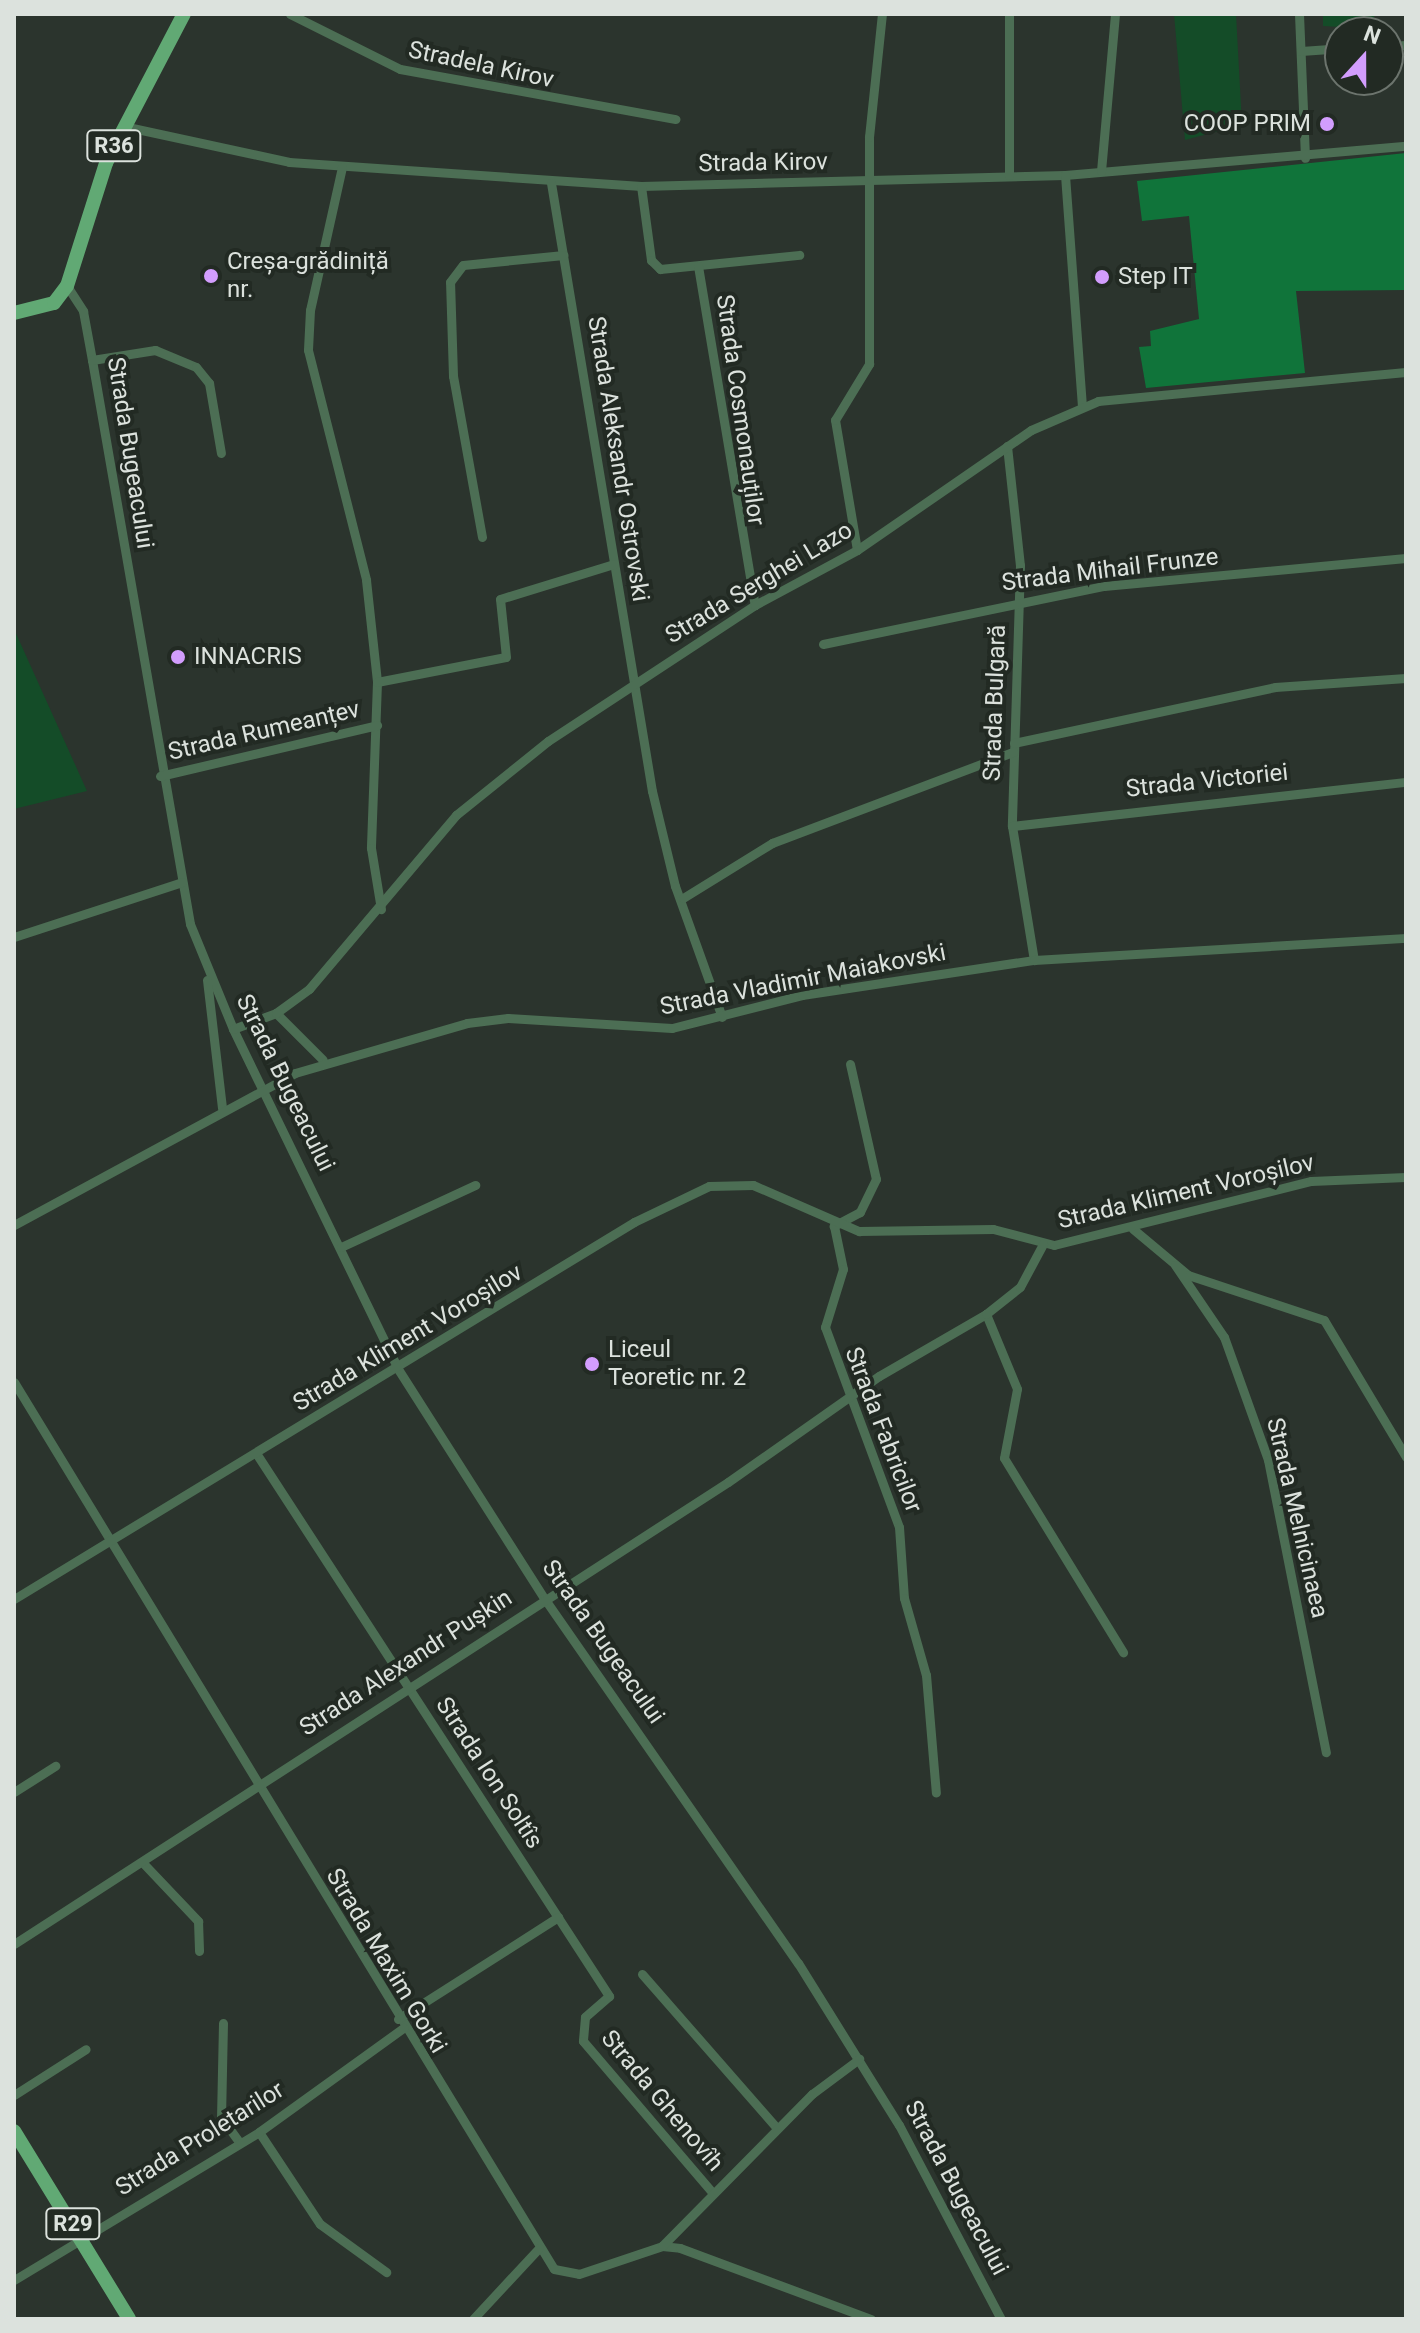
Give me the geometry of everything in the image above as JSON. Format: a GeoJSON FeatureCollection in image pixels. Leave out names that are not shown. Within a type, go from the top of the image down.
{"type":"FeatureCollection","features":[{"type":"Feature","properties":{"kind":"main road","name":"R36"},"geometry":{"type":"LineString","coordinates":[[67,286],[75,243],[123,126],[184,14]]}},
{"type":"Feature","properties":{"kind":"main road"},"geometry":{"type":"LineString","coordinates":[[14,313],[54,303],[67,286]]}},
{"type":"Feature","properties":{"kind":"main road","name":"R29"},"geometry":{"type":"LineString","coordinates":[[14,2131],[129,2319]]}},
{"type":"Feature","properties":{"kind":"street","name":"Stradela Kirov"},"geometry":{"type":"LineString","coordinates":[[290,14],[400,69],[676,119]]}},
{"type":"Feature","properties":{"kind":"street"},"geometry":{"type":"LineString","coordinates":[[857,550],[835,420],[869,364],[869,181],[882,14]]}},
{"type":"Feature","properties":{"kind":"street"},"geometry":{"type":"LineString","coordinates":[[1009,14],[1009,175]]}},
{"type":"Feature","properties":{"kind":"street"},"geometry":{"type":"LineString","coordinates":[[1101,171],[1115,14]]}},
{"type":"Feature","properties":{"kind":"street"},"geometry":{"type":"LineString","coordinates":[[1299,14],[1305,158]]}},
{"type":"Feature","properties":{"kind":"street"},"geometry":{"type":"LineString","coordinates":[[1301,51],[1324,49]]}},
{"type":"Feature","properties":{"kind":"street","name":"Strada Kirov"},"geometry":{"type":"LineString","coordinates":[[123,126],[231,152],[342,167],[551,183],[641,186],[1065,175],[1305,158],[1406,146]]}},
{"type":"Feature","properties":{"kind":"street"},"geometry":{"type":"LineString","coordinates":[[342,167],[310,310],[308,350],[356,526],[377,682],[371,848],[381,909]]}},
{"type":"Feature","properties":{"kind":"street"},"geometry":{"type":"LineString","coordinates":[[1065,175],[1082,405]]}},
{"type":"Feature","properties":{"kind":"street","name":"Strada Aleksandr Ostrovski"},"geometry":{"type":"LineString","coordinates":[[551,183],[652,791],[722,1017]]}},
{"type":"Feature","properties":{"kind":"street","name":"Strada Cosmonauților"},"geometry":{"type":"LineString","coordinates":[[641,186],[651,260],[660,269],[799,255]]}},
{"type":"Feature","properties":{"kind":"street"},"geometry":{"type":"LineString","coordinates":[[482,537],[453,376],[450,282],[463,265],[564,255]]}},
{"type":"Feature","properties":{"kind":"street","name":"Strada Cosmonauților"},"geometry":{"type":"LineString","coordinates":[[698,266],[755,605]]}},
{"type":"Feature","properties":{"kind":"street","name":"Strada Bugeacului"},"geometry":{"type":"LineString","coordinates":[[67,286],[83,311],[160,776],[182,882],[206,969],[233,1029],[264,1086],[398,1369],[544,1598],[859,2059],[1001,2319]]}},
{"type":"Feature","properties":{"kind":"street"},"geometry":{"type":"LineString","coordinates":[[92,360],[155,350],[196,367],[209,383],[221,453]]}},
{"type":"Feature","properties":{"kind":"street","name":"Strada Serghei Lazo"},"geometry":{"type":"LineString","coordinates":[[233,1029],[276,1013],[309,989],[381,909],[456,815],[635,681],[755,605],[857,550],[1007,446],[1082,405],[1406,372]]}},
{"type":"Feature","properties":{"kind":"street","name":"Strada Bulgară"},"geometry":{"type":"LineString","coordinates":[[1007,446],[1019,599],[1012,826],[1034,960]]}},
{"type":"Feature","properties":{"kind":"street","name":"Strada Mihail Frunze"},"geometry":{"type":"LineString","coordinates":[[823,644],[1019,599],[1406,558]]}},
{"type":"Feature","properties":{"kind":"street"},"geometry":{"type":"LineString","coordinates":[[377,682],[506,657],[500,599],[614,564]]}},
{"type":"Feature","properties":{"kind":"street"},"geometry":{"type":"LineString","coordinates":[[683,898],[772,843],[1014,747],[1261,690],[1406,678]]}},
{"type":"Feature","properties":{"kind":"street","name":"Strada Rumeanțev"},"geometry":{"type":"LineString","coordinates":[[160,776],[377,725]]}},
{"type":"Feature","properties":{"kind":"street","name":"Strada Victoriei"},"geometry":{"type":"LineString","coordinates":[[1012,826],[1406,782]]}},
{"type":"Feature","properties":{"kind":"street"},"geometry":{"type":"LineString","coordinates":[[14,937],[182,882]]}},
{"type":"Feature","properties":{"kind":"street","name":"Strada Vladimir Maiakovski"},"geometry":{"type":"LineString","coordinates":[[14,1225],[222,1108],[323,1060],[486,1020],[641,1029],[722,1017],[871,983],[1034,960],[1406,938]]}},
{"type":"Feature","properties":{"kind":"street","name":"Strada Bugeacului"},"geometry":{"type":"LineString","coordinates":[[206,969],[222,1108]]}},
{"type":"Feature","properties":{"kind":"street"},"geometry":{"type":"LineString","coordinates":[[276,1013],[323,1060]]}},
{"type":"Feature","properties":{"kind":"street"},"geometry":{"type":"LineString","coordinates":[[834,1226],[860,1212],[876,1179],[850,1064]]}},
{"type":"Feature","properties":{"kind":"street","name":"Strada Kliment Voroșilov"},"geometry":{"type":"LineString","coordinates":[[14,1599],[398,1369],[634,1222],[709,1186],[753,1185],[834,1226],[897,1233],[993,1229],[1043,1244],[1133,1229],[1311,1181],[1406,1177]]}},
{"type":"Feature","properties":{"kind":"street"},"geometry":{"type":"LineString","coordinates":[[341,1247],[475,1185]]}},
{"type":"Feature","properties":{"kind":"street","name":"Strada Fabricilor"},"geometry":{"type":"LineString","coordinates":[[834,1226],[843,1269],[825,1327],[899,1527],[904,1598],[926,1675],[936,1793]]}},
{"type":"Feature","properties":{"kind":"street"},"geometry":{"type":"LineString","coordinates":[[1133,1229],[1175,1265],[1324,1320],[1406,1457]]}},
{"type":"Feature","properties":{"kind":"street","name":"Strada Alexandr Pușkin"},"geometry":{"type":"LineString","coordinates":[[14,1944],[144,1864],[849,1398],[986,1314],[1020,1287],[1043,1244]]}},
{"type":"Feature","properties":{"kind":"street","name":"Strada Melnicinaea"},"geometry":{"type":"LineString","coordinates":[[1175,1265],[1224,1337],[1268,1460],[1326,1752]]}},
{"type":"Feature","properties":{"kind":"street"},"geometry":{"type":"LineString","coordinates":[[986,1314],[1017,1389],[1004,1458],[1123,1652]]}},
{"type":"Feature","properties":{"kind":"street","name":"Strada Maxim Gorki"},"geometry":{"type":"LineString","coordinates":[[14,1382],[108,1545],[539,2248],[566,2275],[662,2246]]}},
{"type":"Feature","properties":{"kind":"street","name":"Strada Ion Soltîs"},"geometry":{"type":"LineString","coordinates":[[256,1453],[609,1996]]}},
{"type":"Feature","properties":{"kind":"street"},"geometry":{"type":"LineString","coordinates":[[14,1792],[55,1766]]}},
{"type":"Feature","properties":{"kind":"street"},"geometry":{"type":"LineString","coordinates":[[144,1864],[198,1921],[199,1951]]}},
{"type":"Feature","properties":{"kind":"street","name":"Strada Proletarilor"},"geometry":{"type":"LineString","coordinates":[[14,2280],[80,2236],[259,2132],[400,2023],[558,1917]]}},
{"type":"Feature","properties":{"kind":"street"},"geometry":{"type":"LineString","coordinates":[[642,1974],[777,2128]]}},
{"type":"Feature","properties":{"kind":"street","name":"Strada Ghenovîh"},"geometry":{"type":"LineString","coordinates":[[609,1996],[585,2017],[583,2041],[713,2193]]}},
{"type":"Feature","properties":{"kind":"street"},"geometry":{"type":"LineString","coordinates":[[223,2023],[221,2117],[239,2142]]}},
{"type":"Feature","properties":{"kind":"street"},"geometry":{"type":"LineString","coordinates":[[14,2095],[86,2049]]}},
{"type":"Feature","properties":{"kind":"street"},"geometry":{"type":"LineString","coordinates":[[859,2059],[777,2128],[662,2246],[871,2319]]}},
{"type":"Feature","properties":{"kind":"street"},"geometry":{"type":"LineString","coordinates":[[259,2132],[320,2224],[386,2272]]}},
{"type":"Feature","properties":{"kind":"street"},"geometry":{"type":"LineString","coordinates":[[473,2319],[539,2248]]}},
{"type":"Feature","properties":{"kind":"green space"},"geometry":{"type":"Polygon","coordinates":[[[1174,14],[1236,14],[1242,125],[1185,140],[1174,14]]]}},
{"type":"Feature","properties":{"kind":"green space"},"geometry":{"type":"Polygon","coordinates":[[[1323,14],[1374,14],[1324,16],[1323,26],[1323,14]]]}},
{"type":"Feature","properties":{"kind":"green space"},"geometry":{"type":"Polygon","coordinates":[[[1406,153],[1406,290],[1296,291],[1305,373],[1146,388],[1139,347],[1151,346],[1150,331],[1199,319],[1189,216],[1142,221],[1137,181],[1406,153]]]}},
{"type":"Feature","properties":{"kind":"green space"},"geometry":{"type":"Polygon","coordinates":[[[14,629],[87,791],[14,809],[14,629]]]}},
{"type":"Feature","properties":{"kind":"place","name":"COOP PRIM"},"geometry":{"type":"Point","coordinates":[1327,124]}},
{"type":"Feature","properties":{"kind":"place","name":"Creșa-grădiniță nr."},"geometry":{"type":"Point","coordinates":[211,276]}},
{"type":"Feature","properties":{"kind":"place","name":"Step IT"},"geometry":{"type":"Point","coordinates":[1102,277]}},
{"type":"Feature","properties":{"kind":"place","name":"INNACRIS"},"geometry":{"type":"Point","coordinates":[178,657]}},
{"type":"Feature","properties":{"kind":"place","name":"Liceul Teoretic nr. 2"},"geometry":{"type":"Point","coordinates":[592,1364]}}]}
